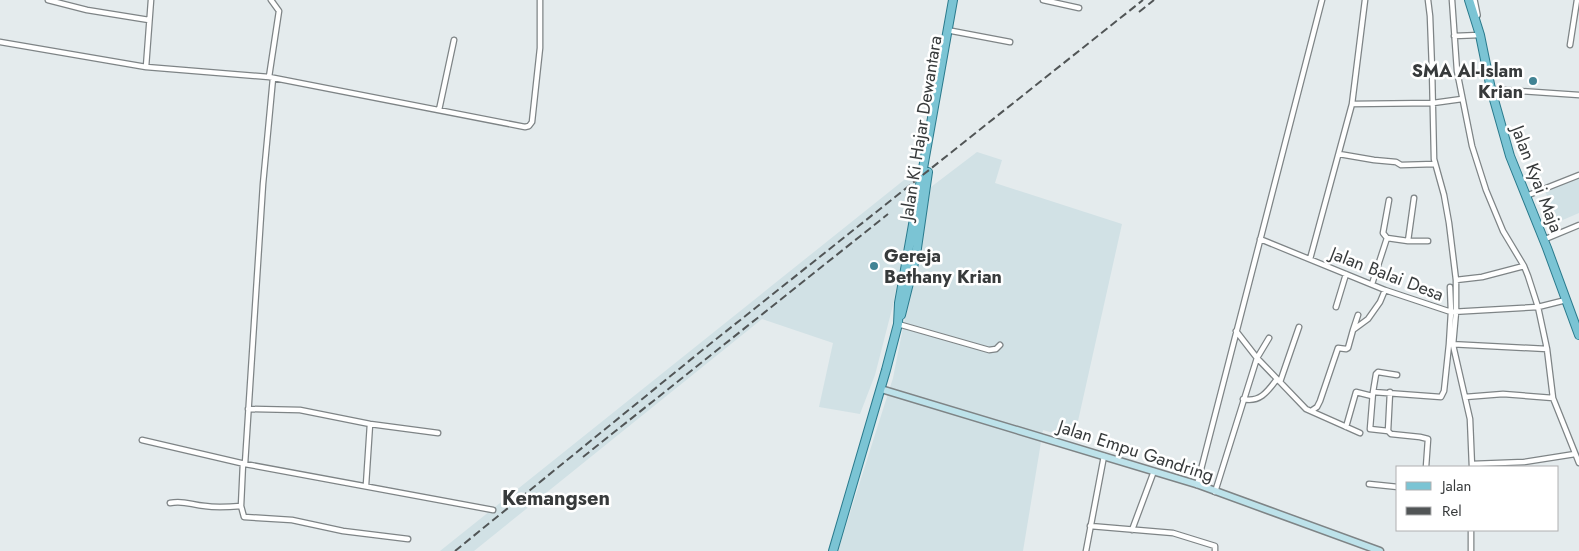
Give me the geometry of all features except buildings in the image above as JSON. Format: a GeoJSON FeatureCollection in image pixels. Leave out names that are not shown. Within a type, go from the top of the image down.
{"type":"FeatureCollection","features":[{"type":"Feature","properties":{"kind":"main road","name":"Jalan Ki Hajar Dewantara"},"geometry":{"type":"LineString","coordinates":[[898,321],[899,302],[953,0]]}},
{"type":"Feature","properties":{"kind":"main road","name":"Jalan Ki Hajar Dewantara"},"geometry":{"type":"LineString","coordinates":[[833,551],[881,389],[898,321],[906,301],[916,255],[958,0]]}},
{"type":"Feature","properties":{"kind":"main road"},"geometry":{"type":"LineString","coordinates":[[1469,0],[1479,35]]}},
{"type":"Feature","properties":{"kind":"main road","name":"Jalan Kyai Maja"},"geometry":{"type":"LineString","coordinates":[[1479,35],[1491,89],[1510,156],[1545,242],[1579,335]]}},
{"type":"Feature","properties":{"kind":"main road","name":"Jalan Empu Gandring"},"geometry":{"type":"LineString","coordinates":[[881,389],[1199,485],[1380,551]]}},
{"type":"Feature","properties":{"kind":"street"},"geometry":{"type":"LineString","coordinates":[[48,0],[87,10],[149,20]]}},
{"type":"Feature","properties":{"kind":"street"},"geometry":{"type":"LineString","coordinates":[[146,66],[150,0]]}},
{"type":"Feature","properties":{"kind":"street"},"geometry":{"type":"LineString","coordinates":[[271,0],[279,11],[271,78],[263,184],[241,506],[242,516],[245,518],[292,520],[343,531],[408,539]]}},
{"type":"Feature","properties":{"kind":"street"},"geometry":{"type":"LineString","coordinates":[[0,42],[146,66],[271,78],[525,127],[531,125],[540,48],[540,0]]}},
{"type":"Feature","properties":{"kind":"street"},"geometry":{"type":"LineString","coordinates":[[1043,0],[1080,8]]}},
{"type":"Feature","properties":{"kind":"street"},"geometry":{"type":"LineString","coordinates":[[1199,485],[1322,0]]}},
{"type":"Feature","properties":{"kind":"street"},"geometry":{"type":"LineString","coordinates":[[1310,259],[1352,104],[1365,0]]}},
{"type":"Feature","properties":{"kind":"street"},"geometry":{"type":"LineString","coordinates":[[1346,428],[1356,392],[1373,394],[1390,392],[1441,397],[1444,391],[1456,312],[1456,280],[1444,195],[1435,164],[1428,0]]}},
{"type":"Feature","properties":{"kind":"street"},"geometry":{"type":"LineString","coordinates":[[1452,0],[1457,71],[1472,146],[1486,190],[1503,231],[1524,266],[1538,307],[1547,349],[1553,398],[1579,463]]}},
{"type":"Feature","properties":{"kind":"street","name":"Jalan Kyai Maja"},"geometry":{"type":"LineString","coordinates":[[1474,0],[1479,35]]}},
{"type":"Feature","properties":{"kind":"street"},"geometry":{"type":"LineString","coordinates":[[1570,44],[1577,0]]}},
{"type":"Feature","properties":{"kind":"street"},"geometry":{"type":"LineString","coordinates":[[952,31],[1010,42]]}},
{"type":"Feature","properties":{"kind":"street"},"geometry":{"type":"LineString","coordinates":[[1456,36],[1479,35]]}},
{"type":"Feature","properties":{"kind":"street"},"geometry":{"type":"LineString","coordinates":[[439,110],[454,40]]}},
{"type":"Feature","properties":{"kind":"street"},"geometry":{"type":"LineString","coordinates":[[1491,89],[1579,96]]}},
{"type":"Feature","properties":{"kind":"street"},"geometry":{"type":"LineString","coordinates":[[1352,104],[1433,103],[1462,99]]}},
{"type":"Feature","properties":{"kind":"street"},"geometry":{"type":"LineString","coordinates":[[1339,154],[1396,162],[1402,165],[1435,164]]}},
{"type":"Feature","properties":{"kind":"street"},"geometry":{"type":"LineString","coordinates":[[1526,196],[1579,175]]}},
{"type":"Feature","properties":{"kind":"street"},"geometry":{"type":"LineString","coordinates":[[1408,241],[1414,198]]}},
{"type":"Feature","properties":{"kind":"street"},"geometry":{"type":"LineString","coordinates":[[1389,200],[1383,233],[1387,238],[1428,241]]}},
{"type":"Feature","properties":{"kind":"street"},"geometry":{"type":"LineString","coordinates":[[1545,242],[1579,226]]}},
{"type":"Feature","properties":{"kind":"street"},"geometry":{"type":"LineString","coordinates":[[1372,284],[1387,238]]}},
{"type":"Feature","properties":{"kind":"street","name":"Jalan Balai Desa"},"geometry":{"type":"LineString","coordinates":[[1260,239],[1385,290],[1451,312],[1538,307],[1567,300]]}},
{"type":"Feature","properties":{"kind":"street"},"geometry":{"type":"LineString","coordinates":[[1456,280],[1482,277],[1524,266]]}},
{"type":"Feature","properties":{"kind":"street"},"geometry":{"type":"LineString","coordinates":[[1336,307],[1346,274]]}},
{"type":"Feature","properties":{"kind":"street"},"geometry":{"type":"LineString","coordinates":[[1450,287],[1451,345],[1470,419],[1472,466],[1524,462],[1575,454]]}},
{"type":"Feature","properties":{"kind":"street"},"geometry":{"type":"LineString","coordinates":[[1353,330],[1368,319],[1380,302],[1385,290]]}},
{"type":"Feature","properties":{"kind":"street"},"geometry":{"type":"LineString","coordinates":[[1311,411],[1314,410],[1320,401],[1337,348],[1348,348],[1358,315]]}},
{"type":"Feature","properties":{"kind":"street"},"geometry":{"type":"LineString","coordinates":[[898,321],[989,350],[996,349],[1000,345]]}},
{"type":"Feature","properties":{"kind":"street"},"geometry":{"type":"LineString","coordinates":[[1243,399],[1250,401],[1263,396],[1279,380],[1300,328]]}},
{"type":"Feature","properties":{"kind":"street"},"geometry":{"type":"LineString","coordinates":[[1238,334],[1256,358],[1306,409],[1360,433]]}},
{"type":"Feature","properties":{"kind":"street"},"geometry":{"type":"LineString","coordinates":[[1216,492],[1256,358],[1269,338]]}},
{"type":"Feature","properties":{"kind":"street"},"geometry":{"type":"LineString","coordinates":[[1451,345],[1547,349]]}},
{"type":"Feature","properties":{"kind":"street"},"geometry":{"type":"LineString","coordinates":[[1397,375],[1378,372],[1376,374],[1370,429],[1388,430],[1391,434],[1428,439],[1426,466]]}},
{"type":"Feature","properties":{"kind":"street"},"geometry":{"type":"LineString","coordinates":[[1388,430],[1390,392]]}},
{"type":"Feature","properties":{"kind":"street"},"geometry":{"type":"LineString","coordinates":[[1465,397],[1503,394],[1553,398]]}},
{"type":"Feature","properties":{"kind":"street"},"geometry":{"type":"LineString","coordinates":[[248,409],[300,410],[370,424],[438,433]]}},
{"type":"Feature","properties":{"kind":"street"},"geometry":{"type":"LineString","coordinates":[[366,485],[370,424]]}},
{"type":"Feature","properties":{"kind":"street"},"geometry":{"type":"LineString","coordinates":[[142,440],[244,464],[366,485],[493,510]]}},
{"type":"Feature","properties":{"kind":"street"},"geometry":{"type":"LineString","coordinates":[[1086,551],[1104,456]]}},
{"type":"Feature","properties":{"kind":"street"},"geometry":{"type":"LineString","coordinates":[[1132,530],[1154,471]]}},
{"type":"Feature","properties":{"kind":"street"},"geometry":{"type":"LineString","coordinates":[[1369,484],[1396,487]]}},
{"type":"Feature","properties":{"kind":"street"},"geometry":{"type":"LineString","coordinates":[[170,502],[191,502],[211,507],[241,506]]}},
{"type":"Feature","properties":{"kind":"street"},"geometry":{"type":"LineString","coordinates":[[1090,526],[1173,533],[1215,546],[1215,551]]}},
{"type":"Feature","properties":{"kind":"street"},"geometry":{"type":"LineString","coordinates":[[1471,531],[1471,551]]}},
{"type":"Feature","properties":{"kind":"shaded area"},"geometry":{"type":"Polygon","coordinates":[[[977,152],[1002,160],[995,183],[1122,224],[1074,439],[1043,430],[1023,551],[838,551],[893,378],[931,187],[977,152]]]}},
{"type":"Feature","properties":{"kind":"shaded area"},"geometry":{"type":"Polygon","coordinates":[[[919,168],[893,305],[875,375],[860,414],[819,407],[833,343],[762,319],[474,551],[440,551],[919,168]]]}},
{"type":"Feature","properties":{"kind":"shaded area"},"geometry":{"type":"Polygon","coordinates":[[[1579,178],[1579,213],[1558,222],[1545,191],[1579,178]]]}},
{"type":"Feature","properties":{"kind":"railway"},"geometry":{"type":"LineString","coordinates":[[455,551],[705,348],[1143,0]]}},
{"type":"Feature","properties":{"kind":"railway"},"geometry":{"type":"LineString","coordinates":[[1139,12],[1154,0]]}},
{"type":"Feature","properties":{"kind":"railway"},"geometry":{"type":"LineString","coordinates":[[583,457],[888,214]]}},
{"type":"Feature","properties":{"kind":"place","name":"SMA Al-Islam Krian"},"geometry":{"type":"Point","coordinates":[1533,81]}},
{"type":"Feature","properties":{"kind":"place","name":"Gereja Bethany Krian"},"geometry":{"type":"Point","coordinates":[874,266]}},
{"type":"Feature","properties":{"kind":"district","name":"Kemangsen"},"geometry":{"type":"Point","coordinates":[556,498]}}]}
